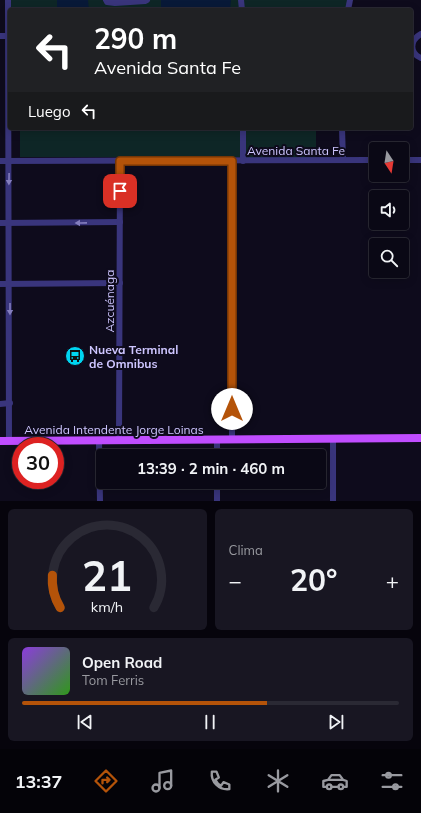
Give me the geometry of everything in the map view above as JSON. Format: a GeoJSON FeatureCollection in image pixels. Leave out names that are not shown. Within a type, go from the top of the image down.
{"type":"FeatureCollection","features":[{"type":"Feature","properties":{"kind":"main road","name":"Avenida Intendente Jorge Loinas"},"geometry":{"type":"LineString","coordinates":[[0,441],[421,438]]}},
{"type":"Feature","properties":{"kind":"street"},"geometry":{"type":"LineString","coordinates":[[0,36],[8,36],[8,0]]}},
{"type":"Feature","properties":{"kind":"street"},"geometry":{"type":"LineString","coordinates":[[106,0],[107,2],[115,3],[147,0]]}},
{"type":"Feature","properties":{"kind":"street"},"geometry":{"type":"LineString","coordinates":[[413,42],[417,36],[421,34]]}},
{"type":"Feature","properties":{"kind":"street"},"geometry":{"type":"LineString","coordinates":[[413,52],[421,58]]}},
{"type":"Feature","properties":{"kind":"street"},"geometry":{"type":"LineString","coordinates":[[9,441],[10,130]]}},
{"type":"Feature","properties":{"kind":"street"},"geometry":{"type":"LineString","coordinates":[[243,130],[243,161]]}},
{"type":"Feature","properties":{"kind":"street"},"geometry":{"type":"LineString","coordinates":[[342,130],[343,160]]}},
{"type":"Feature","properties":{"kind":"street","name":"Avenida Santa Fe"},"geometry":{"type":"LineString","coordinates":[[0,161],[369,160]]}},
{"type":"Feature","properties":{"kind":"street"},"geometry":{"type":"LineString","coordinates":[[409,160],[421,160]]}},
{"type":"Feature","properties":{"kind":"street","name":"Azcuénaga"},"geometry":{"type":"LineString","coordinates":[[119,440],[120,161]]}},
{"type":"Feature","properties":{"kind":"street"},"geometry":{"type":"LineString","coordinates":[[232,161],[232,440]]}},
{"type":"Feature","properties":{"kind":"street"},"geometry":{"type":"LineString","coordinates":[[0,223],[120,222]]}},
{"type":"Feature","properties":{"kind":"street"},"geometry":{"type":"LineString","coordinates":[[0,284],[120,284]]}},
{"type":"Feature","properties":{"kind":"street"},"geometry":{"type":"LineString","coordinates":[[0,404],[10,403]]}},
{"type":"Feature","properties":{"kind":"street"},"geometry":{"type":"LineString","coordinates":[[333,438],[333,501]]}},
{"type":"Feature","properties":{"kind":"street"},"geometry":{"type":"LineString","coordinates":[[216,440],[217,449]]}},
{"type":"Feature","properties":{"kind":"street"},"geometry":{"type":"LineString","coordinates":[[100,441],[100,501]]}},
{"type":"Feature","properties":{"kind":"street"},"geometry":{"type":"LineString","coordinates":[[217,489],[217,501]]}},
{"type":"Feature","properties":{"kind":"green space"},"geometry":{"type":"Polygon","coordinates":[[[8,0],[350,0],[348,8],[10,8],[8,0]]]}},
{"type":"Feature","properties":{"kind":"green space"},"geometry":{"type":"Polygon","coordinates":[[[20,130],[241,130],[241,157],[20,157],[20,130]]]}},
{"type":"Feature","properties":{"kind":"green space"},"geometry":{"type":"Polygon","coordinates":[[[243,130],[316,130],[316,160],[243,161],[243,130]]]}},
{"type":"Feature","properties":{"kind":"water"},"geometry":{"type":"Polygon","coordinates":[[[57,0],[88,0],[89,8],[57,8],[57,0]]]}},
{"type":"Feature","properties":{"kind":"water"},"geometry":{"type":"Polygon","coordinates":[[[161,0],[231,0],[230,8],[161,8],[161,0]]]}},
{"type":"Feature","properties":{"kind":"place","name":"Nueva Terminal de Omnibus"},"geometry":{"type":"Point","coordinates":[75,356]}},
{"type":"Feature","properties":{"kind":"route"},"geometry":{"type":"LineString","coordinates":[[120,191],[120,161],[232,161],[232,409]]}}]}
